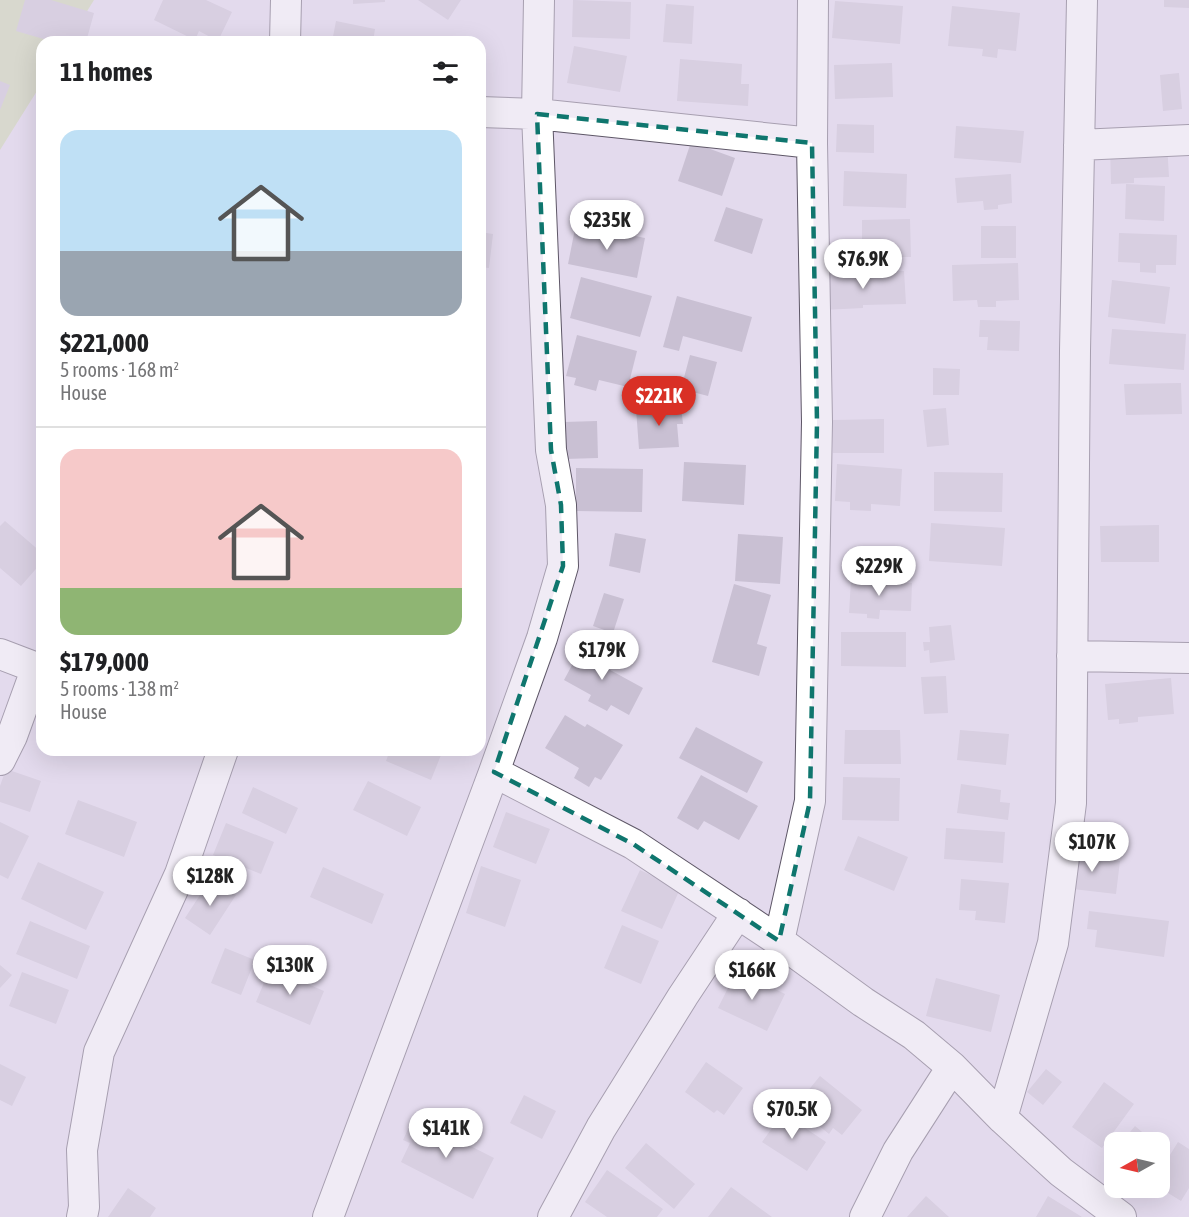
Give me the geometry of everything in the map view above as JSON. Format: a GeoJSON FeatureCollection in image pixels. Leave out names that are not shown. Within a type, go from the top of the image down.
{"type":"FeatureCollection","features":[{"type":"Feature","properties":{"kind":"street"},"geometry":{"type":"LineString","coordinates":[[285,36],[286,0]]}},
{"type":"Feature","properties":{"kind":"street"},"geometry":{"type":"LineString","coordinates":[[328,1217],[494,772],[492,741],[542,638],[563,566],[561,505],[551,450],[537,114],[539,0]]}},
{"type":"Feature","properties":{"kind":"street"},"geometry":{"type":"LineString","coordinates":[[779,941],[810,801],[817,422],[812,143],[813,0]]}},
{"type":"Feature","properties":{"kind":"street"},"geometry":{"type":"LineString","coordinates":[[1002,1119],[1053,944],[1071,803],[1078,145],[1082,0]]}},
{"type":"Feature","properties":{"kind":"street"},"geometry":{"type":"LineString","coordinates":[[486,112],[537,114],[812,143]]}},
{"type":"Feature","properties":{"kind":"street"},"geometry":{"type":"LineString","coordinates":[[1078,145],[1189,140]]}},
{"type":"Feature","properties":{"kind":"street"},"geometry":{"type":"LineString","coordinates":[[0,654],[36,667]]}},
{"type":"Feature","properties":{"kind":"street"},"geometry":{"type":"LineString","coordinates":[[1072,656],[1189,658]]}},
{"type":"Feature","properties":{"kind":"street"},"geometry":{"type":"LineString","coordinates":[[0,760],[36,678]]}},
{"type":"Feature","properties":{"kind":"street"},"geometry":{"type":"LineString","coordinates":[[82,1217],[84,1207],[82,1150],[99,1052],[180,874],[221,756]]}},
{"type":"Feature","properties":{"kind":"street"},"geometry":{"type":"LineString","coordinates":[[494,772],[633,844],[779,941],[863,1002],[914,1035],[952,1067],[1002,1119],[1061,1172],[1121,1217]]}},
{"type":"Feature","properties":{"kind":"street"},"geometry":{"type":"LineString","coordinates":[[552,1217],[601,1128],[682,996],[738,914]]}},
{"type":"Feature","properties":{"kind":"street"},"geometry":{"type":"LineString","coordinates":[[865,1217],[898,1151],[952,1067]]}},
{"type":"Feature","properties":{"kind":"highlighted area"},"geometry":{"type":"Polygon","coordinates":[[[537,114],[812,143],[817,422],[810,801],[779,941],[633,844],[494,772],[563,566],[561,505],[551,450],[537,114]]]}},
{"type":"Feature","properties":{"kind":"green space"},"geometry":{"type":"Polygon","coordinates":[[[0,0],[94,0],[72,36],[36,36],[36,93],[0,150],[0,0]]]}},
{"type":"Feature","properties":{"kind":"building"},"geometry":{"type":"Polygon","coordinates":[[[25,0],[51,0],[94,13],[88,36],[36,37],[16,31],[25,0]]]}},
{"type":"Feature","properties":{"kind":"building"},"geometry":{"type":"Polygon","coordinates":[[[163,0],[206,0],[232,12],[220,36],[208,36],[199,31],[197,36],[187,36],[154,20],[163,0]]]}},
{"type":"Feature","properties":{"kind":"building"},"geometry":{"type":"Polygon","coordinates":[[[353,0],[385,0],[385,2],[353,4],[353,0]]]}},
{"type":"Feature","properties":{"kind":"building"},"geometry":{"type":"Polygon","coordinates":[[[418,0],[461,0],[448,20],[418,0]]]}},
{"type":"Feature","properties":{"kind":"building"},"geometry":{"type":"Polygon","coordinates":[[[573,0],[631,2],[630,39],[572,37],[573,0]]]}},
{"type":"Feature","properties":{"kind":"building"},"geometry":{"type":"Polygon","coordinates":[[[1164,0],[1189,0],[1189,8],[1164,7],[1164,0]]]}},
{"type":"Feature","properties":{"kind":"building"},"geometry":{"type":"Polygon","coordinates":[[[835,1],[903,6],[900,44],[832,38],[835,1]]]}},
{"type":"Feature","properties":{"kind":"building"},"geometry":{"type":"Polygon","coordinates":[[[666,4],[694,6],[692,44],[663,42],[666,4]]]}},
{"type":"Feature","properties":{"kind":"building"},"geometry":{"type":"Polygon","coordinates":[[[952,6],[1020,13],[1016,51],[998,49],[997,58],[982,56],[983,49],[948,46],[952,6]]]}},
{"type":"Feature","properties":{"kind":"building"},"geometry":{"type":"Polygon","coordinates":[[[336,21],[375,29],[374,36],[333,36],[336,21]]]}},
{"type":"Feature","properties":{"kind":"building"},"geometry":{"type":"Polygon","coordinates":[[[574,46],[627,56],[620,92],[567,83],[574,46]]]}},
{"type":"Feature","properties":{"kind":"building"},"geometry":{"type":"Polygon","coordinates":[[[680,59],[742,64],[741,84],[749,84],[748,106],[677,101],[680,59]]]}},
{"type":"Feature","properties":{"kind":"building"},"geometry":{"type":"Polygon","coordinates":[[[892,63],[893,97],[835,99],[834,65],[892,63]]]}},
{"type":"Feature","properties":{"kind":"building"},"geometry":{"type":"Polygon","coordinates":[[[1179,73],[1182,109],[1163,111],[1160,75],[1179,73]]]}},
{"type":"Feature","properties":{"kind":"building"},"geometry":{"type":"Polygon","coordinates":[[[0,81],[10,85],[0,110],[0,81]]]}},
{"type":"Feature","properties":{"kind":"building"},"geometry":{"type":"Polygon","coordinates":[[[837,124],[874,125],[874,153],[836,152],[837,124]]]}},
{"type":"Feature","properties":{"kind":"building"},"geometry":{"type":"Polygon","coordinates":[[[956,126],[1024,131],[1021,163],[954,158],[956,126]]]}},
{"type":"Feature","properties":{"kind":"building"},"geometry":{"type":"Polygon","coordinates":[[[691,142],[735,158],[722,196],[678,181],[691,142]]]}},
{"type":"Feature","properties":{"kind":"building"},"geometry":{"type":"Polygon","coordinates":[[[1167,143],[1169,177],[1134,178],[1134,183],[1111,184],[1110,146],[1167,143]]]}},
{"type":"Feature","properties":{"kind":"building"},"geometry":{"type":"Polygon","coordinates":[[[844,171],[907,174],[906,208],[843,206],[844,171]]]}},
{"type":"Feature","properties":{"kind":"building"},"geometry":{"type":"Polygon","coordinates":[[[1011,174],[1012,203],[998,205],[998,209],[984,210],[983,201],[957,203],[955,178],[1011,174]]]}},
{"type":"Feature","properties":{"kind":"building"},"geometry":{"type":"Polygon","coordinates":[[[1126,184],[1165,186],[1164,221],[1125,219],[1126,184]]]}},
{"type":"Feature","properties":{"kind":"building"},"geometry":{"type":"Polygon","coordinates":[[[726,207],[763,219],[752,254],[714,241],[726,207]]]}},
{"type":"Feature","properties":{"kind":"building"},"geometry":{"type":"Polygon","coordinates":[[[910,219],[911,257],[888,257],[888,263],[871,264],[871,258],[862,258],[862,220],[910,219]]]}},
{"type":"Feature","properties":{"kind":"building"},"geometry":{"type":"Polygon","coordinates":[[[576,224],[645,238],[637,278],[568,264],[576,224]]]}},
{"type":"Feature","properties":{"kind":"building"},"geometry":{"type":"Polygon","coordinates":[[[981,226],[1016,226],[1016,258],[981,258],[981,226]]]}},
{"type":"Feature","properties":{"kind":"building"},"geometry":{"type":"Polygon","coordinates":[[[486,233],[493,234],[489,268],[486,268],[486,233]]]}},
{"type":"Feature","properties":{"kind":"building"},"geometry":{"type":"Polygon","coordinates":[[[1119,233],[1177,235],[1176,265],[1156,265],[1156,273],[1140,272],[1140,263],[1118,262],[1119,233]]]}},
{"type":"Feature","properties":{"kind":"building"},"geometry":{"type":"Polygon","coordinates":[[[1018,263],[1019,300],[996,301],[996,307],[978,307],[977,300],[953,301],[952,265],[1018,263]]]}},
{"type":"Feature","properties":{"kind":"building"},"geometry":{"type":"Polygon","coordinates":[[[904,271],[906,304],[863,305],[863,308],[823,310],[822,274],[904,271]]]}},
{"type":"Feature","properties":{"kind":"building"},"geometry":{"type":"Polygon","coordinates":[[[581,277],[652,296],[640,337],[570,318],[581,277]]]}},
{"type":"Feature","properties":{"kind":"building"},"geometry":{"type":"Polygon","coordinates":[[[1112,280],[1170,287],[1165,324],[1108,317],[1112,280]]]}},
{"type":"Feature","properties":{"kind":"building"},"geometry":{"type":"Polygon","coordinates":[[[677,296],[752,317],[742,352],[683,336],[679,351],[663,347],[677,296]]]}},
{"type":"Feature","properties":{"kind":"building"},"geometry":{"type":"Polygon","coordinates":[[[980,320],[1020,321],[1019,351],[987,350],[988,337],[979,337],[980,320]]]}},
{"type":"Feature","properties":{"kind":"building"},"geometry":{"type":"Polygon","coordinates":[[[1112,329],[1186,334],[1184,370],[1109,364],[1112,329]]]}},
{"type":"Feature","properties":{"kind":"building"},"geometry":{"type":"Polygon","coordinates":[[[577,335],[637,351],[628,387],[599,380],[596,391],[574,385],[576,378],[566,376],[577,335]]]}},
{"type":"Feature","properties":{"kind":"building"},"geometry":{"type":"Polygon","coordinates":[[[690,355],[717,362],[708,396],[681,389],[690,355]]]}},
{"type":"Feature","properties":{"kind":"building"},"geometry":{"type":"Polygon","coordinates":[[[933,368],[960,369],[959,395],[933,395],[933,368]]]}},
{"type":"Feature","properties":{"kind":"building"},"geometry":{"type":"Polygon","coordinates":[[[1181,383],[1182,414],[1126,415],[1124,384],[1181,383]]]}},
{"type":"Feature","properties":{"kind":"building"},"geometry":{"type":"Polygon","coordinates":[[[681,406],[683,424],[677,424],[679,447],[639,449],[636,409],[681,406]]]}},
{"type":"Feature","properties":{"kind":"building"},"geometry":{"type":"Polygon","coordinates":[[[946,408],[949,445],[927,447],[923,410],[946,408]]]}},
{"type":"Feature","properties":{"kind":"building"},"geometry":{"type":"Polygon","coordinates":[[[884,419],[884,453],[833,453],[833,420],[884,419]]]}},
{"type":"Feature","properties":{"kind":"building"},"geometry":{"type":"Polygon","coordinates":[[[597,421],[598,458],[565,459],[564,422],[597,421]]]}},
{"type":"Feature","properties":{"kind":"building"},"geometry":{"type":"Polygon","coordinates":[[[684,462],[746,465],[744,505],[682,501],[684,462]]]}},
{"type":"Feature","properties":{"kind":"building"},"geometry":{"type":"Polygon","coordinates":[[[837,464],[902,469],[900,506],[871,504],[871,511],[850,510],[850,502],[835,501],[837,464]]]}},
{"type":"Feature","properties":{"kind":"building"},"geometry":{"type":"Polygon","coordinates":[[[576,468],[643,469],[642,512],[576,511],[576,468]]]}},
{"type":"Feature","properties":{"kind":"building"},"geometry":{"type":"Polygon","coordinates":[[[934,472],[1003,473],[1002,512],[934,511],[934,472]]]}},
{"type":"Feature","properties":{"kind":"building"},"geometry":{"type":"Polygon","coordinates":[[[5,521],[36,548],[36,569],[21,586],[0,568],[0,526],[5,521]]]}},
{"type":"Feature","properties":{"kind":"building"},"geometry":{"type":"Polygon","coordinates":[[[931,523],[1005,528],[1002,566],[929,561],[931,523]]]}},
{"type":"Feature","properties":{"kind":"building"},"geometry":{"type":"Polygon","coordinates":[[[1159,525],[1159,562],[1101,562],[1100,526],[1159,525]]]}},
{"type":"Feature","properties":{"kind":"building"},"geometry":{"type":"Polygon","coordinates":[[[615,533],[646,539],[640,573],[609,566],[615,533]]]}},
{"type":"Feature","properties":{"kind":"building"},"geometry":{"type":"Polygon","coordinates":[[[738,534],[783,537],[780,584],[735,581],[738,534]]]}},
{"type":"Feature","properties":{"kind":"building"},"geometry":{"type":"Polygon","coordinates":[[[851,580],[912,583],[911,611],[880,610],[879,619],[867,618],[867,614],[849,613],[851,580]]]}},
{"type":"Feature","properties":{"kind":"building"},"geometry":{"type":"Polygon","coordinates":[[[734,584],[771,595],[757,644],[767,647],[759,676],[712,662],[734,584]]]}},
{"type":"Feature","properties":{"kind":"building"},"geometry":{"type":"Polygon","coordinates":[[[604,593],[624,599],[613,633],[593,626],[604,593]]]}},
{"type":"Feature","properties":{"kind":"building"},"geometry":{"type":"Polygon","coordinates":[[[951,625],[955,660],[930,663],[929,650],[924,651],[923,642],[930,642],[929,627],[951,625]]]}},
{"type":"Feature","properties":{"kind":"building"},"geometry":{"type":"Polygon","coordinates":[[[841,632],[906,632],[906,667],[841,666],[841,632]]]}},
{"type":"Feature","properties":{"kind":"building"},"geometry":{"type":"Polygon","coordinates":[[[585,641],[607,654],[601,665],[643,688],[629,715],[611,705],[607,711],[588,701],[591,695],[564,680],[585,641]]]}},
{"type":"Feature","properties":{"kind":"building"},"geometry":{"type":"Polygon","coordinates":[[[946,676],[948,713],[924,714],[921,677],[946,676]]]}},
{"type":"Feature","properties":{"kind":"building"},"geometry":{"type":"Polygon","coordinates":[[[1171,678],[1174,714],[1138,717],[1138,722],[1119,724],[1119,719],[1108,720],[1105,684],[1171,678]]]}},
{"type":"Feature","properties":{"kind":"building"},"geometry":{"type":"Polygon","coordinates":[[[565,715],[585,727],[587,724],[623,745],[601,780],[595,777],[589,787],[574,778],[579,768],[545,748],[565,715]]]}},
{"type":"Feature","properties":{"kind":"building"},"geometry":{"type":"Polygon","coordinates":[[[696,727],[763,762],[747,793],[679,758],[696,727]]]}},
{"type":"Feature","properties":{"kind":"building"},"geometry":{"type":"Polygon","coordinates":[[[845,730],[900,730],[901,764],[844,764],[845,730]]]}},
{"type":"Feature","properties":{"kind":"building"},"geometry":{"type":"Polygon","coordinates":[[[960,730],[1009,734],[1006,765],[957,760],[960,730]]]}},
{"type":"Feature","properties":{"kind":"building"},"geometry":{"type":"Polygon","coordinates":[[[388,756],[441,756],[431,780],[386,761],[388,756]]]}},
{"type":"Feature","properties":{"kind":"building"},"geometry":{"type":"Polygon","coordinates":[[[6,769],[41,781],[30,812],[0,802],[0,786],[6,769]]]}},
{"type":"Feature","properties":{"kind":"building"},"geometry":{"type":"Polygon","coordinates":[[[701,775],[758,806],[739,840],[704,821],[698,830],[677,818],[701,775]]]}},
{"type":"Feature","properties":{"kind":"building"},"geometry":{"type":"Polygon","coordinates":[[[843,777],[900,778],[899,821],[842,820],[843,777]]]}},
{"type":"Feature","properties":{"kind":"building"},"geometry":{"type":"Polygon","coordinates":[[[368,781],[421,807],[407,836],[353,810],[368,781]]]}},
{"type":"Feature","properties":{"kind":"building"},"geometry":{"type":"Polygon","coordinates":[[[961,784],[1001,790],[1000,802],[1010,803],[1008,820],[957,813],[961,784]]]}},
{"type":"Feature","properties":{"kind":"building"},"geometry":{"type":"Polygon","coordinates":[[[253,787],[298,808],[286,834],[242,813],[253,787]]]}},
{"type":"Feature","properties":{"kind":"building"},"geometry":{"type":"Polygon","coordinates":[[[78,800],[137,822],[124,857],[65,834],[78,800]]]}},
{"type":"Feature","properties":{"kind":"building"},"geometry":{"type":"Polygon","coordinates":[[[506,812],[550,829],[536,864],[493,847],[506,812]]]}},
{"type":"Feature","properties":{"kind":"building"},"geometry":{"type":"Polygon","coordinates":[[[0,822],[29,836],[8,879],[0,875],[0,822]]]}},
{"type":"Feature","properties":{"kind":"building"},"geometry":{"type":"Polygon","coordinates":[[[226,823],[274,842],[261,874],[213,855],[226,823]]]}},
{"type":"Feature","properties":{"kind":"building"},"geometry":{"type":"Polygon","coordinates":[[[946,828],[1005,832],[1003,863],[944,859],[946,828]]]}},
{"type":"Feature","properties":{"kind":"building"},"geometry":{"type":"Polygon","coordinates":[[[858,836],[908,857],[894,891],[844,870],[858,836]]]}},
{"type":"Feature","properties":{"kind":"building"},"geometry":{"type":"Polygon","coordinates":[[[1069,851],[1120,861],[1116,894],[1064,888],[1069,851]]]}},
{"type":"Feature","properties":{"kind":"building"},"geometry":{"type":"Polygon","coordinates":[[[38,862],[104,892],[86,930],[21,899],[38,862]]]}},
{"type":"Feature","properties":{"kind":"building"},"geometry":{"type":"Polygon","coordinates":[[[481,866],[521,880],[505,927],[466,913],[481,866]]]}},
{"type":"Feature","properties":{"kind":"building"},"geometry":{"type":"Polygon","coordinates":[[[323,867],[384,894],[372,924],[310,897],[323,867]]]}},
{"type":"Feature","properties":{"kind":"building"},"geometry":{"type":"Polygon","coordinates":[[[640,870],[680,889],[662,929],[621,911],[640,870]]]}},
{"type":"Feature","properties":{"kind":"building"},"geometry":{"type":"Polygon","coordinates":[[[211,878],[236,895],[210,935],[185,918],[211,878]]]}},
{"type":"Feature","properties":{"kind":"building"},"geometry":{"type":"Polygon","coordinates":[[[961,879],[1009,883],[1005,923],[975,920],[976,911],[959,910],[961,879]]]}},
{"type":"Feature","properties":{"kind":"building"},"geometry":{"type":"Polygon","coordinates":[[[1089,911],[1169,921],[1164,957],[1095,947],[1097,930],[1087,929],[1089,911]]]}},
{"type":"Feature","properties":{"kind":"building"},"geometry":{"type":"Polygon","coordinates":[[[30,921],[90,946],[77,979],[16,954],[30,921]]]}},
{"type":"Feature","properties":{"kind":"building"},"geometry":{"type":"Polygon","coordinates":[[[622,925],[659,941],[641,984],[604,968],[622,925]]]}},
{"type":"Feature","properties":{"kind":"building"},"geometry":{"type":"Polygon","coordinates":[[[225,948],[255,960],[241,995],[211,983],[225,948]]]}},
{"type":"Feature","properties":{"kind":"building"},"geometry":{"type":"Polygon","coordinates":[[[0,965],[12,975],[0,988],[0,965]]]}},
{"type":"Feature","properties":{"kind":"building"},"geometry":{"type":"Polygon","coordinates":[[[270,968],[324,991],[310,1025],[256,1002],[270,968]]]}},
{"type":"Feature","properties":{"kind":"building"},"geometry":{"type":"Polygon","coordinates":[[[737,970],[785,994],[767,1031],[718,1008],[737,970]]]}},
{"type":"Feature","properties":{"kind":"building"},"geometry":{"type":"Polygon","coordinates":[[[22,972],[69,990],[56,1024],[9,1006],[22,972]]]}},
{"type":"Feature","properties":{"kind":"building"},"geometry":{"type":"Polygon","coordinates":[[[936,978],[1000,995],[991,1032],[926,1016],[936,978]]]}},
{"type":"Feature","properties":{"kind":"building"},"geometry":{"type":"Polygon","coordinates":[[[706,1062],[743,1088],[724,1115],[717,1110],[714,1113],[685,1092],[706,1062]]]}},
{"type":"Feature","properties":{"kind":"building"},"geometry":{"type":"Polygon","coordinates":[[[0,1064],[26,1077],[12,1106],[0,1100],[0,1064]]]}},
{"type":"Feature","properties":{"kind":"building"},"geometry":{"type":"Polygon","coordinates":[[[1046,1069],[1062,1082],[1043,1105],[1027,1092],[1046,1069]]]}},
{"type":"Feature","properties":{"kind":"building"},"geometry":{"type":"Polygon","coordinates":[[[820,1076],[862,1110],[842,1135],[833,1128],[829,1134],[812,1120],[814,1117],[798,1103],[820,1076]]]}},
{"type":"Feature","properties":{"kind":"building"},"geometry":{"type":"Polygon","coordinates":[[[1104,1082],[1134,1104],[1114,1132],[1104,1132],[1102,1148],[1072,1127],[1104,1082]]]}},
{"type":"Feature","properties":{"kind":"building"},"geometry":{"type":"Polygon","coordinates":[[[524,1095],[556,1111],[542,1139],[510,1123],[524,1095]]]}},
{"type":"Feature","properties":{"kind":"building"},"geometry":{"type":"Polygon","coordinates":[[[774,1107],[826,1142],[807,1171],[762,1142],[772,1128],[764,1123],[774,1107]]]}},
{"type":"Feature","properties":{"kind":"building"},"geometry":{"type":"Polygon","coordinates":[[[411,1123],[426,1131],[429,1125],[494,1158],[473,1199],[401,1162],[410,1143],[403,1140],[411,1123]]]}},
{"type":"Feature","properties":{"kind":"building"},"geometry":{"type":"Polygon","coordinates":[[[1135,1126],[1142,1132],[1130,1132],[1135,1126]]]}},
{"type":"Feature","properties":{"kind":"building"},"geometry":{"type":"Polygon","coordinates":[[[1178,1142],[1189,1149],[1189,1188],[1181,1201],[1170,1194],[1170,1155],[1178,1142]]]}},
{"type":"Feature","properties":{"kind":"building"},"geometry":{"type":"Polygon","coordinates":[[[646,1143],[695,1184],[674,1209],[625,1168],[646,1143]]]}},
{"type":"Feature","properties":{"kind":"building"},"geometry":{"type":"Polygon","coordinates":[[[607,1170],[663,1209],[657,1217],[607,1217],[585,1202],[607,1170]]]}},
{"type":"Feature","properties":{"kind":"building"},"geometry":{"type":"Polygon","coordinates":[[[731,1187],[772,1217],[708,1217],[731,1187]]]}},
{"type":"Feature","properties":{"kind":"building"},"geometry":{"type":"Polygon","coordinates":[[[128,1188],[156,1208],[150,1217],[108,1217],[128,1188]]]}},
{"type":"Feature","properties":{"kind":"building"},"geometry":{"type":"Polygon","coordinates":[[[926,1196],[949,1217],[907,1217],[926,1196]]]}},
{"type":"Feature","properties":{"kind":"building"},"geometry":{"type":"Polygon","coordinates":[[[1048,1196],[1082,1217],[1036,1217],[1048,1196]]]}}]}
